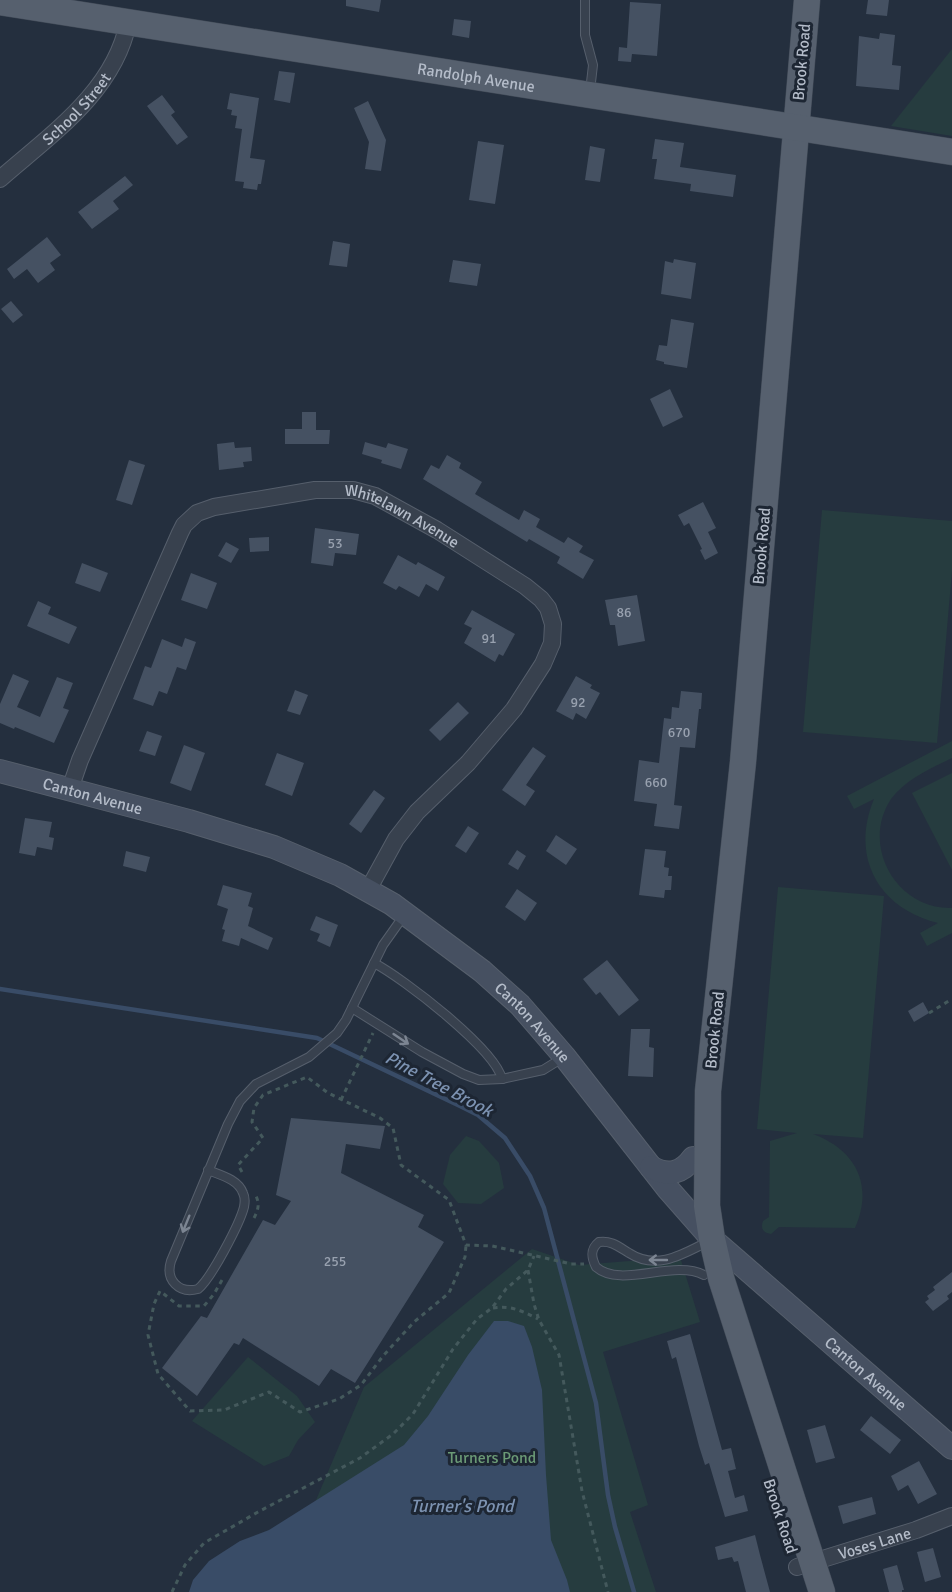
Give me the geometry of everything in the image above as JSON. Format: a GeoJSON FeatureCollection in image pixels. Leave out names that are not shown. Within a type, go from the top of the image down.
{"type":"FeatureCollection","features":[{"type":"Feature","properties":{"kind":"main road","name":"Brook Road"},"geometry":{"type":"LineString","coordinates":[[807,0],[743,762],[708,1091],[704,1275],[805,1565],[822,1592]]}},
{"type":"Feature","properties":{"kind":"main road","name":"Randolph Avenue"},"geometry":{"type":"LineString","coordinates":[[0,2],[952,152]]}},
{"type":"Feature","properties":{"kind":"main road","name":"Brook Road"},"geometry":{"type":"LineString","coordinates":[[708,1091],[693,1158],[694,1220],[722,1278],[805,1565],[805,1592]]}},
{"type":"Feature","properties":{"kind":"street","name":"School Street"},"geometry":{"type":"LineString","coordinates":[[0,179],[94,93],[117,57],[128,23]]}},
{"type":"Feature","properties":{"kind":"street","name":"Whitelawn Avenue"},"geometry":{"type":"LineString","coordinates":[[70,789],[80,760],[180,533],[190,519],[197,513],[214,507],[315,490],[353,490],[375,496],[437,530],[534,593],[548,608],[554,633],[543,664],[514,709],[468,763],[417,812],[396,839],[368,890]]}},
{"type":"Feature","properties":{"kind":"street","name":"Canton Avenue"},"geometry":{"type":"LineString","coordinates":[[0,771],[189,820],[274,847],[325,868],[368,890],[405,914],[506,992],[564,1056],[694,1220]]}},
{"type":"Feature","properties":{"kind":"street"},"geometry":{"type":"LineString","coordinates":[[651,1167],[664,1173],[671,1173],[684,1168],[693,1158]]}},
{"type":"Feature","properties":{"kind":"street","name":"Canton Avenue"},"geometry":{"type":"LineString","coordinates":[[704,1243],[952,1448]]}},
{"type":"Feature","properties":{"kind":"street","name":"Voses Lane"},"geometry":{"type":"LineString","coordinates":[[805,1565],[916,1530],[952,1516]]}},
{"type":"Feature","properties":{"kind":"lane"},"geometry":{"type":"LineString","coordinates":[[585,0],[585,35],[593,65],[590,95]]}},
{"type":"Feature","properties":{"kind":"lane"},"geometry":{"type":"LineString","coordinates":[[208,1170],[237,1184],[242,1190],[245,1202],[208,1280],[198,1289],[186,1290],[175,1285],[171,1280],[169,1268],[208,1170],[230,1118],[247,1092],[266,1078],[318,1051],[338,1033],[388,936],[405,914]]}},
{"type":"Feature","properties":{"kind":"lane"},"geometry":{"type":"LineString","coordinates":[[374,963],[399,978],[465,1032],[495,1064],[502,1079]]}},
{"type":"Feature","properties":{"kind":"lane"},"geometry":{"type":"LineString","coordinates":[[352,1008],[422,1052],[479,1080],[502,1079],[543,1070],[564,1056]]}},
{"type":"Feature","properties":{"kind":"lane"},"geometry":{"type":"LineString","coordinates":[[704,1243],[676,1258],[653,1260],[637,1258],[604,1241],[595,1245],[592,1256],[596,1267],[611,1274],[687,1269],[704,1275]]}},
{"type":"Feature","properties":{"kind":"path"},"geometry":{"type":"LineString","coordinates":[[929,1013],[952,999]]}},
{"type":"Feature","properties":{"kind":"path"},"geometry":{"type":"LineString","coordinates":[[340,1100],[369,1042]]}},
{"type":"Feature","properties":{"kind":"path"},"geometry":{"type":"LineString","coordinates":[[225,1273],[214,1294],[204,1306],[179,1306],[160,1291],[154,1304],[148,1335],[158,1374],[190,1411],[224,1410],[269,1392],[300,1412],[339,1399],[361,1385],[383,1356],[414,1322],[449,1293],[465,1257],[466,1245],[449,1200],[401,1165],[393,1128],[380,1118],[328,1094],[307,1077],[263,1095],[254,1108],[252,1122],[263,1138],[238,1165],[243,1174]]}},
{"type":"Feature","properties":{"kind":"path"},"geometry":{"type":"LineString","coordinates":[[252,1221],[259,1201],[254,1192]]}},
{"type":"Feature","properties":{"kind":"path"},"geometry":{"type":"LineString","coordinates":[[466,1245],[492,1246],[571,1264]]}},
{"type":"Feature","properties":{"kind":"path"},"geometry":{"type":"LineString","coordinates":[[172,1592],[185,1565],[204,1543],[360,1458],[393,1434],[412,1414],[453,1348],[477,1319],[492,1308],[506,1289],[528,1270],[534,1256]]}},
{"type":"Feature","properties":{"kind":"path"},"geometry":{"type":"LineString","coordinates":[[528,1270],[539,1320],[559,1354],[582,1491],[608,1592]]}},
{"type":"Feature","properties":{"kind":"path"},"geometry":{"type":"LineString","coordinates":[[492,1308],[502,1306],[521,1309],[539,1320]]}},
{"type":"Feature","properties":{"kind":"green space"},"geometry":{"type":"Polygon","coordinates":[[[952,49],[952,136],[891,126],[952,49]]]}},
{"type":"Feature","properties":{"kind":"green space"},"geometry":{"type":"Polygon","coordinates":[[[822,510],[952,521],[952,571],[937,743],[803,732],[822,510]]]}},
{"type":"Feature","properties":{"kind":"green space"},"geometry":{"type":"Polygon","coordinates":[[[952,741],[952,758],[911,780],[891,799],[882,817],[880,836],[882,855],[889,872],[900,887],[915,898],[932,906],[952,908],[952,933],[927,946],[920,933],[938,923],[917,916],[899,905],[874,877],[865,841],[867,820],[874,799],[854,809],[847,796],[952,741]]]}},
{"type":"Feature","properties":{"kind":"green space"},"geometry":{"type":"Polygon","coordinates":[[[952,773],[952,870],[912,793],[952,773]]]}},
{"type":"Feature","properties":{"kind":"green space"},"geometry":{"type":"Polygon","coordinates":[[[778,887],[884,896],[863,1138],[813,1134],[840,1149],[857,1171],[862,1197],[855,1228],[779,1227],[771,1234],[762,1228],[763,1221],[769,1217],[770,1141],[797,1133],[757,1129],[778,887]]]}},
{"type":"Feature","properties":{"kind":"green space"},"geometry":{"type":"Polygon","coordinates":[[[466,1136],[479,1141],[499,1163],[504,1188],[481,1204],[458,1203],[443,1184],[450,1155],[466,1136]]]}},
{"type":"Feature","properties":{"kind":"green space","name":"Turners Pond"},"geometry":{"type":"Polygon","coordinates":[[[532,1249],[579,1265],[680,1257],[700,1322],[603,1352],[648,1505],[630,1512],[656,1592],[277,1592],[364,1387],[532,1249]]]}},
{"type":"Feature","properties":{"kind":"green space"},"geometry":{"type":"Polygon","coordinates":[[[248,1357],[297,1396],[315,1422],[298,1440],[289,1456],[264,1466],[192,1421],[248,1357]]]}},
{"type":"Feature","properties":{"kind":"water","name":"Turner's Pond"},"geometry":{"type":"Polygon","coordinates":[[[494,1321],[508,1321],[524,1326],[532,1347],[542,1390],[551,1540],[570,1592],[189,1592],[193,1580],[209,1561],[240,1541],[269,1530],[404,1445],[428,1416],[468,1355],[494,1321]]]}},
{"type":"Feature","properties":{"kind":"building"},"geometry":{"type":"Polygon","coordinates":[[[346,0],[381,0],[379,12],[346,6],[346,0]]]}},
{"type":"Feature","properties":{"kind":"building"},"geometry":{"type":"Polygon","coordinates":[[[868,0],[889,0],[887,16],[866,14],[868,0]]]}},
{"type":"Feature","properties":{"kind":"building"},"geometry":{"type":"Polygon","coordinates":[[[630,2],[661,4],[657,56],[632,54],[631,62],[618,61],[619,47],[627,48],[630,2]]]}},
{"type":"Feature","properties":{"kind":"building"},"geometry":{"type":"Polygon","coordinates":[[[454,19],[471,21],[469,38],[452,35],[454,19]]]}},
{"type":"Feature","properties":{"kind":"building"},"geometry":{"type":"Polygon","coordinates":[[[880,33],[895,35],[892,65],[901,66],[899,90],[856,86],[859,36],[879,39],[880,33]]]}},
{"type":"Feature","properties":{"kind":"building"},"geometry":{"type":"Polygon","coordinates":[[[279,71],[295,73],[290,103],[274,100],[279,71]]]}},
{"type":"Feature","properties":{"kind":"building"},"geometry":{"type":"Polygon","coordinates":[[[230,93],[259,98],[250,158],[265,160],[261,184],[258,184],[257,190],[243,188],[244,182],[235,181],[242,129],[235,128],[237,116],[231,115],[232,110],[227,109],[230,93]]]}},
{"type":"Feature","properties":{"kind":"building"},"geometry":{"type":"Polygon","coordinates":[[[162,95],[175,112],[171,115],[188,137],[177,145],[147,106],[162,95]]]}},
{"type":"Feature","properties":{"kind":"building"},"geometry":{"type":"Polygon","coordinates":[[[368,101],[386,140],[381,171],[365,169],[369,142],[354,108],[368,101]]]}},
{"type":"Feature","properties":{"kind":"building"},"geometry":{"type":"Polygon","coordinates":[[[655,139],[684,143],[680,167],[736,175],[733,197],[690,191],[691,184],[654,179],[657,159],[652,159],[655,139]]]}},
{"type":"Feature","properties":{"kind":"building"},"geometry":{"type":"Polygon","coordinates":[[[478,141],[504,145],[495,204],[469,200],[478,141]]]}},
{"type":"Feature","properties":{"kind":"building"},"geometry":{"type":"Polygon","coordinates":[[[590,146],[605,149],[600,182],[585,180],[590,146]]]}},
{"type":"Feature","properties":{"kind":"building"},"geometry":{"type":"Polygon","coordinates":[[[125,176],[133,185],[113,201],[119,209],[92,229],[78,212],[125,176]]]}},
{"type":"Feature","properties":{"kind":"building"},"geometry":{"type":"Polygon","coordinates":[[[47,237],[61,255],[50,263],[55,270],[38,283],[27,269],[14,279],[7,269],[47,237]]]}},
{"type":"Feature","properties":{"kind":"building"},"geometry":{"type":"Polygon","coordinates":[[[333,241],[350,244],[347,267],[329,265],[333,241]]]}},
{"type":"Feature","properties":{"kind":"building"},"geometry":{"type":"Polygon","coordinates":[[[674,259],[696,263],[691,299],[661,294],[665,261],[673,263],[674,259]]]}},
{"type":"Feature","properties":{"kind":"building"},"geometry":{"type":"Polygon","coordinates":[[[453,260],[481,264],[477,286],[449,282],[453,260]]]}},
{"type":"Feature","properties":{"kind":"building"},"geometry":{"type":"Polygon","coordinates":[[[11,301],[23,315],[13,323],[1,309],[11,301]]]}},
{"type":"Feature","properties":{"kind":"building"},"geometry":{"type":"Polygon","coordinates":[[[671,319],[694,323],[687,368],[664,364],[656,360],[659,345],[667,346],[671,319]]]}},
{"type":"Feature","properties":{"kind":"building"},"geometry":{"type":"Polygon","coordinates":[[[670,389],[683,417],[663,427],[650,399],[670,389]]]}},
{"type":"Feature","properties":{"kind":"building"},"geometry":{"type":"Polygon","coordinates":[[[302,412],[316,412],[316,430],[330,430],[329,444],[285,444],[285,429],[302,429],[302,412]]]}},
{"type":"Feature","properties":{"kind":"building"},"geometry":{"type":"Polygon","coordinates":[[[234,442],[235,448],[251,447],[252,461],[243,462],[244,467],[219,470],[217,444],[234,442]]]}},
{"type":"Feature","properties":{"kind":"building"},"geometry":{"type":"Polygon","coordinates":[[[365,442],[386,448],[388,443],[408,449],[401,469],[362,454],[365,442]]]}},
{"type":"Feature","properties":{"kind":"building"},"geometry":{"type":"Polygon","coordinates":[[[447,455],[461,463],[459,468],[482,482],[475,494],[519,520],[524,510],[540,519],[536,527],[564,543],[568,537],[583,546],[579,552],[594,560],[583,579],[557,563],[560,557],[529,539],[527,542],[423,479],[431,465],[439,469],[447,455]]]}},
{"type":"Feature","properties":{"kind":"building"},"geometry":{"type":"Polygon","coordinates":[[[129,460],[145,465],[132,505],[116,500],[129,460]]]}},
{"type":"Feature","properties":{"kind":"building"},"geometry":{"type":"Polygon","coordinates":[[[703,502],[716,528],[708,532],[718,553],[705,560],[689,523],[684,526],[678,515],[703,502]]]}},
{"type":"Feature","properties":{"kind":"building"},"geometry":{"type":"Polygon","coordinates":[[[315,528],[359,534],[356,555],[335,553],[333,566],[311,563],[315,528]]]}},
{"type":"Feature","properties":{"kind":"building"},"geometry":{"type":"Polygon","coordinates":[[[269,537],[269,551],[250,552],[249,538],[269,537]]]}},
{"type":"Feature","properties":{"kind":"building"},"geometry":{"type":"Polygon","coordinates":[[[226,542],[239,549],[231,563],[218,556],[226,542]]]}},
{"type":"Feature","properties":{"kind":"building"},"geometry":{"type":"Polygon","coordinates":[[[398,555],[416,565],[418,562],[445,577],[438,591],[426,584],[419,597],[399,586],[396,590],[383,583],[398,555]]]}},
{"type":"Feature","properties":{"kind":"building"},"geometry":{"type":"Polygon","coordinates":[[[82,563],[108,573],[100,592],[75,583],[82,563]]]}},
{"type":"Feature","properties":{"kind":"building"},"geometry":{"type":"Polygon","coordinates":[[[191,573],[217,583],[207,609],[181,600],[191,573]]]}},
{"type":"Feature","properties":{"kind":"building"},"geometry":{"type":"Polygon","coordinates":[[[637,595],[645,641],[618,646],[615,625],[610,625],[605,600],[637,595]]]}},
{"type":"Feature","properties":{"kind":"building"},"geometry":{"type":"Polygon","coordinates":[[[38,601],[51,607],[48,614],[77,627],[69,644],[27,626],[38,601]]]}},
{"type":"Feature","properties":{"kind":"building"},"geometry":{"type":"Polygon","coordinates":[[[472,610],[515,634],[503,656],[499,654],[495,662],[464,643],[472,628],[464,624],[472,610]]]}},
{"type":"Feature","properties":{"kind":"building"},"geometry":{"type":"Polygon","coordinates":[[[185,638],[196,642],[186,670],[177,667],[167,694],[159,691],[153,706],[133,699],[145,666],[151,668],[162,639],[182,647],[185,638]]]}},
{"type":"Feature","properties":{"kind":"building"},"geometry":{"type":"Polygon","coordinates":[[[13,674],[29,681],[17,707],[40,717],[57,677],[73,683],[63,708],[69,710],[54,743],[0,723],[0,704],[13,674]]]}},
{"type":"Feature","properties":{"kind":"building"},"geometry":{"type":"Polygon","coordinates":[[[576,676],[592,685],[590,688],[600,693],[586,719],[576,713],[573,720],[556,711],[576,676]]]}},
{"type":"Feature","properties":{"kind":"building"},"geometry":{"type":"Polygon","coordinates":[[[295,690],[308,695],[300,715],[287,711],[295,690]]]}},
{"type":"Feature","properties":{"kind":"building"},"geometry":{"type":"Polygon","coordinates":[[[681,691],[702,693],[695,748],[680,747],[674,805],[682,806],[679,829],[654,826],[657,804],[634,801],[639,760],[659,763],[664,718],[671,719],[672,707],[679,708],[681,691]]]}},
{"type":"Feature","properties":{"kind":"building"},"geometry":{"type":"Polygon","coordinates":[[[458,702],[469,713],[440,741],[429,730],[458,702]]]}},
{"type":"Feature","properties":{"kind":"building"},"geometry":{"type":"Polygon","coordinates":[[[147,731],[162,736],[155,756],[139,751],[147,731]]]}},
{"type":"Feature","properties":{"kind":"building"},"geometry":{"type":"Polygon","coordinates":[[[184,745],[205,753],[191,791],[170,783],[184,745]]]}},
{"type":"Feature","properties":{"kind":"building"},"geometry":{"type":"Polygon","coordinates":[[[533,747],[546,756],[526,785],[535,791],[525,806],[502,790],[533,747]]]}},
{"type":"Feature","properties":{"kind":"building"},"geometry":{"type":"Polygon","coordinates":[[[277,753],[304,763],[292,796],[265,785],[277,753]]]}},
{"type":"Feature","properties":{"kind":"building"},"geometry":{"type":"Polygon","coordinates":[[[374,790],[385,798],[361,833],[349,824],[374,790]]]}},
{"type":"Feature","properties":{"kind":"building"},"geometry":{"type":"Polygon","coordinates":[[[25,818],[52,822],[49,837],[54,838],[52,850],[37,847],[35,856],[19,853],[25,818]]]}},
{"type":"Feature","properties":{"kind":"building"},"geometry":{"type":"Polygon","coordinates":[[[468,826],[479,833],[466,853],[455,846],[468,826]]]}},
{"type":"Feature","properties":{"kind":"building"},"geometry":{"type":"Polygon","coordinates":[[[556,835],[577,849],[566,865],[546,851],[556,835]]]}},
{"type":"Feature","properties":{"kind":"building"},"geometry":{"type":"Polygon","coordinates":[[[645,849],[666,851],[664,867],[669,868],[668,876],[672,876],[671,890],[665,890],[664,898],[639,895],[645,849]]]}},
{"type":"Feature","properties":{"kind":"building"},"geometry":{"type":"Polygon","coordinates":[[[517,850],[526,856],[518,870],[508,864],[517,850]]]}},
{"type":"Feature","properties":{"kind":"building"},"geometry":{"type":"Polygon","coordinates":[[[126,851],[150,857],[146,872],[123,866],[126,851]]]}},
{"type":"Feature","properties":{"kind":"building"},"geometry":{"type":"Polygon","coordinates":[[[223,885],[252,893],[248,906],[253,908],[248,926],[273,938],[268,950],[241,938],[239,946],[222,941],[225,930],[222,929],[228,909],[217,905],[223,885]]]}},
{"type":"Feature","properties":{"kind":"building"},"geometry":{"type":"Polygon","coordinates":[[[517,889],[537,903],[525,921],[505,907],[517,889]]]}},
{"type":"Feature","properties":{"kind":"building"},"geometry":{"type":"Polygon","coordinates":[[[316,916],[338,925],[330,947],[317,941],[320,934],[310,930],[316,916]]]}},
{"type":"Feature","properties":{"kind":"building"},"geometry":{"type":"Polygon","coordinates":[[[607,960],[639,1000],[619,1016],[600,992],[596,995],[583,979],[607,960]]]}},
{"type":"Feature","properties":{"kind":"building"},"geometry":{"type":"Polygon","coordinates":[[[923,1002],[929,1013],[914,1022],[908,1011],[923,1002]]]}},
{"type":"Feature","properties":{"kind":"building"},"geometry":{"type":"Polygon","coordinates":[[[631,1029],[650,1029],[649,1047],[654,1048],[653,1077],[628,1076],[631,1029]]]}},
{"type":"Feature","properties":{"kind":"building"},"geometry":{"type":"Polygon","coordinates":[[[291,1118],[385,1126],[380,1149],[346,1144],[341,1173],[424,1215],[418,1227],[444,1242],[355,1383],[331,1369],[319,1386],[243,1338],[239,1345],[234,1343],[197,1396],[162,1368],[201,1316],[207,1318],[263,1220],[275,1225],[291,1201],[276,1195],[291,1118]]]}},
{"type":"Feature","properties":{"kind":"building"},"geometry":{"type":"Polygon","coordinates":[[[952,1272],[952,1292],[947,1296],[949,1299],[933,1311],[925,1302],[929,1299],[927,1296],[935,1290],[933,1287],[952,1272]]]}},
{"type":"Feature","properties":{"kind":"building"},"geometry":{"type":"Polygon","coordinates":[[[690,1334],[722,1450],[731,1448],[736,1469],[728,1471],[735,1498],[744,1495],[748,1511],[725,1517],[709,1463],[705,1465],[699,1446],[676,1357],[672,1359],[667,1341],[690,1334]]]}},
{"type":"Feature","properties":{"kind":"building"},"geometry":{"type":"Polygon","coordinates":[[[871,1416],[901,1440],[890,1454],[860,1430],[871,1416]]]}},
{"type":"Feature","properties":{"kind":"building"},"geometry":{"type":"Polygon","coordinates":[[[825,1425],[835,1458],[816,1463],[807,1430],[825,1425]]]}},
{"type":"Feature","properties":{"kind":"building"},"geometry":{"type":"Polygon","coordinates":[[[919,1461],[937,1494],[918,1504],[908,1485],[898,1491],[891,1476],[919,1461]]]}},
{"type":"Feature","properties":{"kind":"building"},"geometry":{"type":"Polygon","coordinates":[[[872,1497],[876,1514],[843,1524],[838,1506],[872,1497]]]}},
{"type":"Feature","properties":{"kind":"building"},"geometry":{"type":"Polygon","coordinates":[[[755,1535],[770,1592],[746,1592],[738,1561],[734,1562],[732,1557],[718,1560],[715,1547],[755,1535]]]}},
{"type":"Feature","properties":{"kind":"building"},"geometry":{"type":"Polygon","coordinates":[[[933,1548],[941,1577],[925,1582],[917,1552],[933,1548]]]}},
{"type":"Feature","properties":{"kind":"building"},"geometry":{"type":"Polygon","coordinates":[[[897,1565],[904,1590],[889,1592],[883,1569],[897,1565]]]}},
{"type":"Feature","properties":{"kind":"waterway","name":"Pine Tree Brook"},"geometry":{"type":"LineString","coordinates":[[0,989],[317,1038],[478,1115],[505,1138],[530,1176],[544,1208],[596,1403],[608,1495],[634,1592]]}}]}
